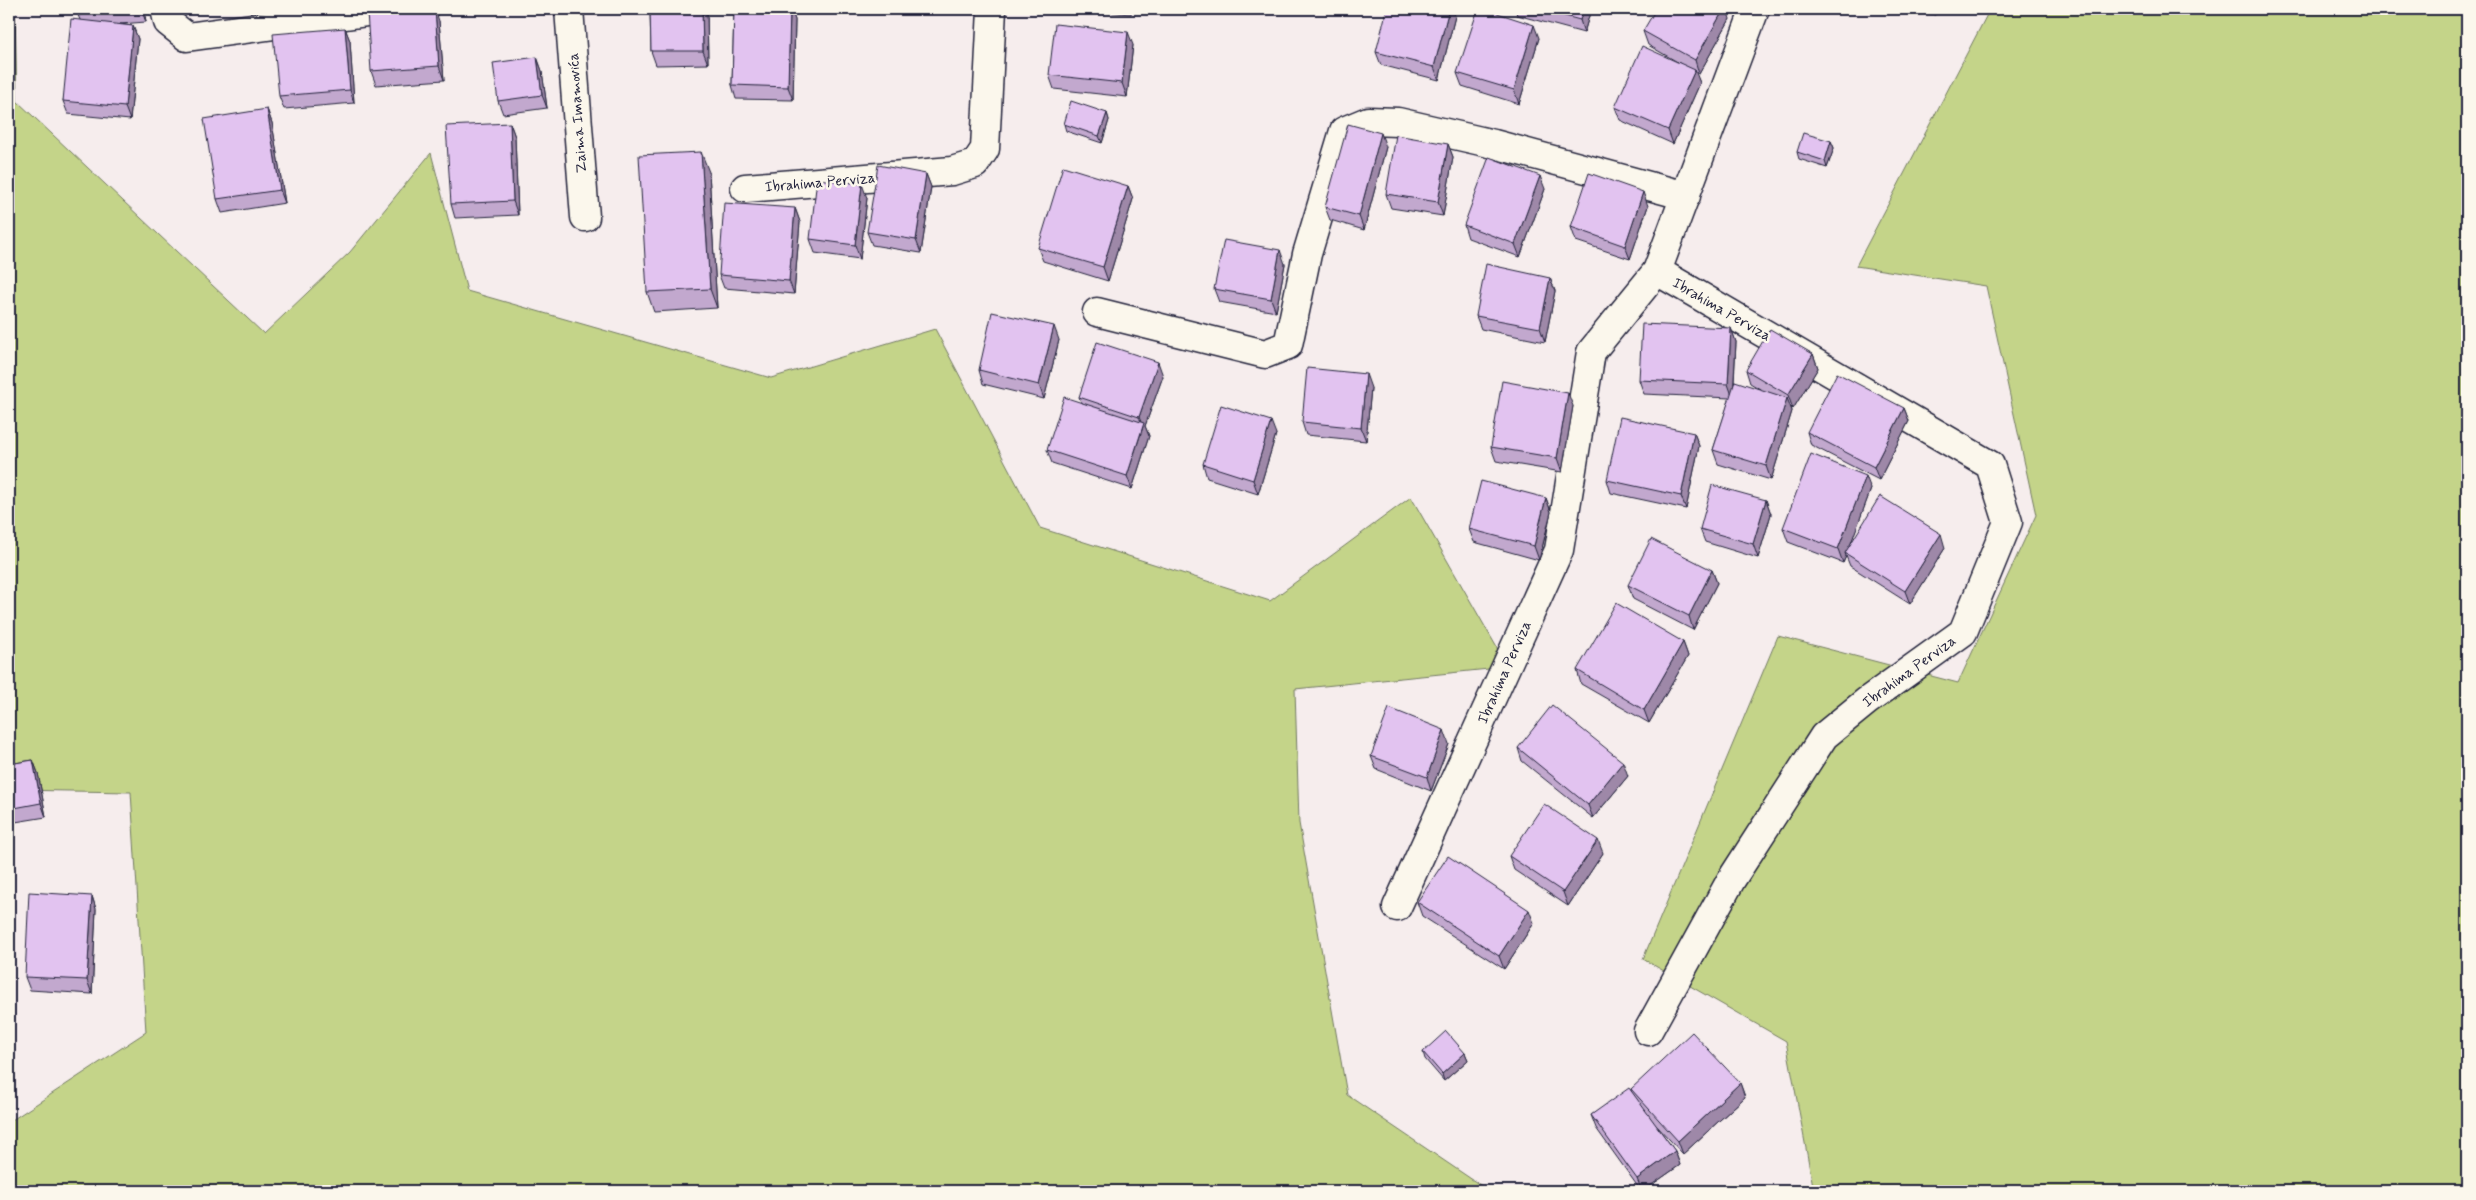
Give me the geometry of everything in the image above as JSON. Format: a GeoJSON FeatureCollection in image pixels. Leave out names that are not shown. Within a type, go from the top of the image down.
{"type":"FeatureCollection","features":[{"type":"Feature","properties":{"kind":"street"},"geometry":{"type":"LineString","coordinates":[[165,9],[168,22],[187,37],[389,9]]}},
{"type":"Feature","properties":{"kind":"street","name":"Zaima Imamovića"},"geometry":{"type":"LineString","coordinates":[[569,9],[585,217]]}},
{"type":"Feature","properties":{"kind":"street","name":"Ibrahima Perviza"},"geometry":{"type":"LineString","coordinates":[[745,188],[952,171],[975,164],[985,149],[992,9]]}},
{"type":"Feature","properties":{"kind":"street","name":"Ibrahima Perviza"},"geometry":{"type":"LineString","coordinates":[[1397,907],[1559,550],[1591,352],[1657,271],[1756,9]]}},
{"type":"Feature","properties":{"kind":"street"},"geometry":{"type":"LineString","coordinates":[[1097,312],[1265,354],[1288,344],[1307,254],[1344,131],[1368,121],[1398,122],[1494,144],[1686,196]]}},
{"type":"Feature","properties":{"kind":"street","name":"Ibrahima Perviza"},"geometry":{"type":"LineString","coordinates":[[1648,1030],[1731,880],[1824,736],[1867,701],[1963,632],[2008,522],[1990,465],[1657,271]]}},
{"type":"Feature","properties":{"kind":"green space"},"geometry":{"type":"Polygon","coordinates":[[[9,9],[15,9],[17,101],[264,334],[350,252],[431,153],[467,291],[771,378],[935,329],[1040,528],[1270,601],[1411,497],[1508,667],[1295,689],[1299,823],[1347,1095],[1489,1191],[9,1191],[9,1122],[146,1032],[131,792],[9,790],[9,9]]]}},
{"type":"Feature","properties":{"kind":"green space"},"geometry":{"type":"Polygon","coordinates":[[[1990,9],[2467,9],[2467,1191],[1826,1191],[1813,1186],[1786,1041],[1643,959],[1778,636],[1958,683],[2036,515],[1986,286],[1856,266],[1990,9]]]}},
{"type":"Feature","properties":{"kind":"building"},"geometry":{"type":"Polygon","coordinates":[[[77,9],[135,9],[78,15],[77,9]]]}},
{"type":"Feature","properties":{"kind":"building"},"geometry":{"type":"Polygon","coordinates":[[[435,9],[439,66],[371,71],[367,12],[435,9]]]}},
{"type":"Feature","properties":{"kind":"building"},"geometry":{"type":"Polygon","coordinates":[[[650,9],[702,9],[703,51],[651,51],[650,9]]]}},
{"type":"Feature","properties":{"kind":"building"},"geometry":{"type":"Polygon","coordinates":[[[734,9],[790,9],[788,87],[732,85],[734,9]]]}},
{"type":"Feature","properties":{"kind":"building"},"geometry":{"type":"Polygon","coordinates":[[[1387,9],[1449,9],[1434,67],[1376,52],[1387,9]]]}},
{"type":"Feature","properties":{"kind":"building"},"geometry":{"type":"Polygon","coordinates":[[[1478,9],[1485,9],[1534,25],[1514,90],[1457,73],[1478,9]]]}},
{"type":"Feature","properties":{"kind":"building"},"geometry":{"type":"Polygon","coordinates":[[[1539,9],[1583,9],[1580,20],[1539,9]]]}},
{"type":"Feature","properties":{"kind":"building"},"geometry":{"type":"Polygon","coordinates":[[[1656,9],[1724,9],[1695,60],[1643,31],[1656,9]]]}},
{"type":"Feature","properties":{"kind":"building"},"geometry":{"type":"Polygon","coordinates":[[[71,19],[133,26],[125,107],[63,101],[71,19]]]}},
{"type":"Feature","properties":{"kind":"building"},"geometry":{"type":"Polygon","coordinates":[[[1055,24],[1128,32],[1122,83],[1049,75],[1055,24]]]}},
{"type":"Feature","properties":{"kind":"building"},"geometry":{"type":"Polygon","coordinates":[[[345,28],[350,90],[279,96],[273,34],[345,28]]]}},
{"type":"Feature","properties":{"kind":"building"},"geometry":{"type":"Polygon","coordinates":[[[1642,46],[1695,70],[1668,130],[1615,107],[1642,46]]]}},
{"type":"Feature","properties":{"kind":"building"},"geometry":{"type":"Polygon","coordinates":[[[537,57],[542,95],[498,101],[493,63],[537,57]]]}},
{"type":"Feature","properties":{"kind":"building"},"geometry":{"type":"Polygon","coordinates":[[[1071,101],[1107,113],[1099,136],[1064,124],[1071,101]]]}},
{"type":"Feature","properties":{"kind":"building"},"geometry":{"type":"Polygon","coordinates":[[[267,109],[280,190],[217,199],[204,119],[267,109]]]}},
{"type":"Feature","properties":{"kind":"building"},"geometry":{"type":"Polygon","coordinates":[[[510,123],[513,201],[451,204],[446,126],[510,123]]]}},
{"type":"Feature","properties":{"kind":"building"},"geometry":{"type":"Polygon","coordinates":[[[1348,124],[1381,133],[1359,216],[1325,207],[1348,124]]]}},
{"type":"Feature","properties":{"kind":"building"},"geometry":{"type":"Polygon","coordinates":[[[1803,133],[1831,141],[1825,161],[1797,152],[1803,133]]]}},
{"type":"Feature","properties":{"kind":"building"},"geometry":{"type":"Polygon","coordinates":[[[1396,135],[1448,144],[1438,202],[1386,194],[1396,135]]]}},
{"type":"Feature","properties":{"kind":"building"},"geometry":{"type":"Polygon","coordinates":[[[701,152],[710,289],[647,292],[639,155],[701,152]]]}},
{"type":"Feature","properties":{"kind":"building"},"geometry":{"type":"Polygon","coordinates":[[[1489,157],[1540,176],[1515,244],[1464,225],[1489,157]]]}},
{"type":"Feature","properties":{"kind":"building"},"geometry":{"type":"Polygon","coordinates":[[[878,165],[926,174],[916,240],[867,232],[878,165]]]}},
{"type":"Feature","properties":{"kind":"building"},"geometry":{"type":"Polygon","coordinates":[[[1063,166],[1128,186],[1103,267],[1038,248],[1063,166]]]}},
{"type":"Feature","properties":{"kind":"building"},"geometry":{"type":"Polygon","coordinates":[[[1589,173],[1643,192],[1625,246],[1571,227],[1589,173]]]}},
{"type":"Feature","properties":{"kind":"building"},"geometry":{"type":"Polygon","coordinates":[[[817,179],[862,184],[855,245],[810,239],[817,179]]]}},
{"type":"Feature","properties":{"kind":"building"},"geometry":{"type":"Polygon","coordinates":[[[724,203],[795,208],[789,281],[719,275],[724,203]]]}},
{"type":"Feature","properties":{"kind":"building"},"geometry":{"type":"Polygon","coordinates":[[[1224,240],[1280,250],[1271,299],[1214,289],[1224,240]]]}},
{"type":"Feature","properties":{"kind":"building"},"geometry":{"type":"Polygon","coordinates":[[[1486,264],[1550,278],[1540,328],[1476,316],[1486,264]]]}},
{"type":"Feature","properties":{"kind":"building"},"geometry":{"type":"Polygon","coordinates":[[[992,312],[1054,326],[1039,385],[979,370],[992,312]]]}},
{"type":"Feature","properties":{"kind":"building"},"geometry":{"type":"Polygon","coordinates":[[[1642,324],[1731,328],[1728,384],[1639,380],[1642,324]]]}},
{"type":"Feature","properties":{"kind":"building"},"geometry":{"type":"Polygon","coordinates":[[[1770,329],[1813,354],[1788,395],[1746,370],[1770,329]]]}},
{"type":"Feature","properties":{"kind":"building"},"geometry":{"type":"Polygon","coordinates":[[[1097,342],[1158,362],[1139,417],[1079,397],[1097,342]]]}},
{"type":"Feature","properties":{"kind":"building"},"geometry":{"type":"Polygon","coordinates":[[[1307,368],[1366,374],[1361,428],[1302,422],[1307,368]]]}},
{"type":"Feature","properties":{"kind":"building"},"geometry":{"type":"Polygon","coordinates":[[[1837,373],[1904,408],[1874,467],[1807,432],[1837,373]]]}},
{"type":"Feature","properties":{"kind":"building"},"geometry":{"type":"Polygon","coordinates":[[[1502,381],[1568,393],[1557,458],[1491,447],[1502,381]]]}},
{"type":"Feature","properties":{"kind":"building"},"geometry":{"type":"Polygon","coordinates":[[[1735,381],[1787,398],[1766,466],[1713,450],[1735,381]]]}},
{"type":"Feature","properties":{"kind":"building"},"geometry":{"type":"Polygon","coordinates":[[[1064,397],[1144,423],[1127,476],[1047,450],[1064,397]]]}},
{"type":"Feature","properties":{"kind":"building"},"geometry":{"type":"Polygon","coordinates":[[[1221,405],[1271,421],[1253,480],[1203,464],[1221,405]]]}},
{"type":"Feature","properties":{"kind":"building"},"geometry":{"type":"Polygon","coordinates":[[[1620,417],[1694,433],[1681,496],[1607,480],[1620,417]]]}},
{"type":"Feature","properties":{"kind":"building"},"geometry":{"type":"Polygon","coordinates":[[[1811,454],[1866,476],[1838,549],[1783,528],[1811,454]]]}},
{"type":"Feature","properties":{"kind":"building"},"geometry":{"type":"Polygon","coordinates":[[[1481,481],[1546,498],[1534,546],[1469,529],[1481,481]]]}},
{"type":"Feature","properties":{"kind":"building"},"geometry":{"type":"Polygon","coordinates":[[[1712,485],[1766,500],[1753,544],[1700,529],[1712,485]]]}},
{"type":"Feature","properties":{"kind":"building"},"geometry":{"type":"Polygon","coordinates":[[[1880,496],[1941,534],[1905,591],[1845,553],[1880,496]]]}},
{"type":"Feature","properties":{"kind":"building"},"geometry":{"type":"Polygon","coordinates":[[[1651,539],[1712,570],[1689,616],[1628,585],[1651,539]]]}},
{"type":"Feature","properties":{"kind":"building"},"geometry":{"type":"Polygon","coordinates":[[[1616,603],[1683,642],[1644,710],[1577,670],[1616,603]]]}},
{"type":"Feature","properties":{"kind":"building"},"geometry":{"type":"Polygon","coordinates":[[[1552,705],[1623,762],[1588,805],[1518,748],[1552,705]]]}},
{"type":"Feature","properties":{"kind":"building"},"geometry":{"type":"Polygon","coordinates":[[[1389,708],[1444,730],[1427,777],[1371,756],[1389,708]]]}},
{"type":"Feature","properties":{"kind":"building"},"geometry":{"type":"Polygon","coordinates":[[[33,760],[41,803],[9,809],[9,764],[33,760]]]}},
{"type":"Feature","properties":{"kind":"building"},"geometry":{"type":"Polygon","coordinates":[[[1544,804],[1598,840],[1563,892],[1509,856],[1544,804]]]}},
{"type":"Feature","properties":{"kind":"building"},"geometry":{"type":"Polygon","coordinates":[[[1448,856],[1529,910],[1499,956],[1417,902],[1448,856]]]}},
{"type":"Feature","properties":{"kind":"building"},"geometry":{"type":"Polygon","coordinates":[[[29,892],[92,896],[87,980],[25,977],[29,892]]]}},
{"type":"Feature","properties":{"kind":"building"},"geometry":{"type":"Polygon","coordinates":[[[1446,1031],[1465,1053],[1442,1074],[1423,1052],[1446,1031]]]}},
{"type":"Feature","properties":{"kind":"building"},"geometry":{"type":"Polygon","coordinates":[[[1692,1032],[1740,1083],[1678,1141],[1631,1089],[1692,1032]]]}},
{"type":"Feature","properties":{"kind":"building"},"geometry":{"type":"Polygon","coordinates":[[[1629,1088],[1675,1151],[1637,1179],[1591,1115],[1629,1088]]]}}]}
